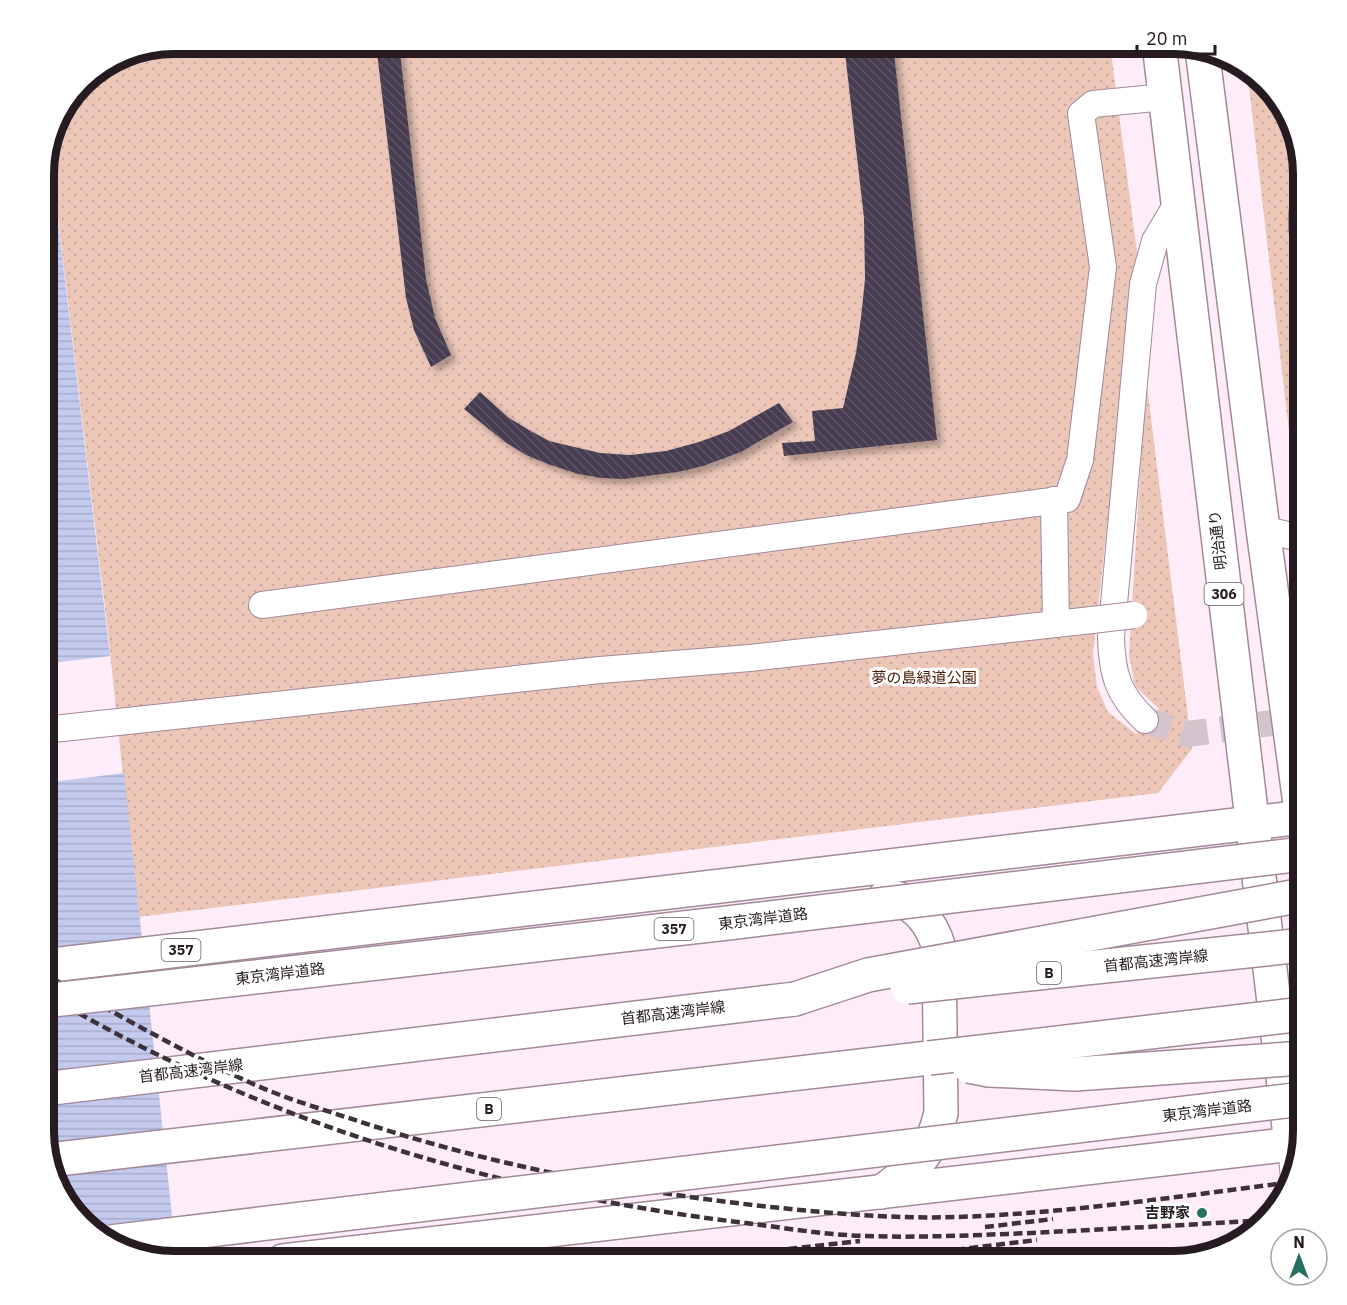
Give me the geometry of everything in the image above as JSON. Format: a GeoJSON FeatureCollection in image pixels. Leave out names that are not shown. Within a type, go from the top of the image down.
{"type":"FeatureCollection","features":[{"type":"Feature","properties":{"kind":"main road","name":"明治通り"},"geometry":{"type":"LineString","coordinates":[[1160,54],[1252,823],[1293,1121]]}},
{"type":"Feature","properties":{"kind":"main road"},"geometry":{"type":"LineString","coordinates":[[1203,58],[1293,747]]}},
{"type":"Feature","properties":{"kind":"main road","name":"357"},"geometry":{"type":"LineString","coordinates":[[54,965],[1252,823],[1293,821]]}},
{"type":"Feature","properties":{"kind":"main road","name":"東京湾岸道路"},"geometry":{"type":"LineString","coordinates":[[54,1000],[748,921],[1293,855]]}},
{"type":"Feature","properties":{"kind":"main road"},"geometry":{"type":"LineString","coordinates":[[694,889],[745,902],[872,895],[892,897],[913,906],[923,915],[935,932],[939,948],[941,1113],[925,1156],[904,1176],[881,1192]]}},
{"type":"Feature","properties":{"kind":"main road"},"geometry":{"type":"LineString","coordinates":[[795,999],[868,975],[1293,897]]}},
{"type":"Feature","properties":{"kind":"main road","name":"首都高速湾岸線"},"geometry":{"type":"LineString","coordinates":[[54,1088],[795,999],[1293,946]]}},
{"type":"Feature","properties":{"kind":"main road","name":"B"},"geometry":{"type":"LineString","coordinates":[[57,1159],[1293,1015]]}},
{"type":"Feature","properties":{"kind":"main road"},"geometry":{"type":"LineString","coordinates":[[929,1058],[989,1070],[1075,1074],[1293,1059]]}},
{"type":"Feature","properties":{"kind":"main road","name":"東京湾岸道路"},"geometry":{"type":"LineString","coordinates":[[125,1240],[1293,1100]]}},
{"type":"Feature","properties":{"kind":"main road"},"geometry":{"type":"LineString","coordinates":[[377,1251],[1292,1143]]}},
{"type":"Feature","properties":{"kind":"street"},"geometry":{"type":"LineString","coordinates":[[262,605],[1067,498],[1080,460],[1103,267],[1081,114],[1093,104],[1166,97]]}},
{"type":"Feature","properties":{"kind":"street"},"geometry":{"type":"LineString","coordinates":[[1145,720],[1119,689],[1112,663],[1111,637],[1143,284],[1155,241],[1177,204]]}},
{"type":"Feature","properties":{"kind":"street"},"geometry":{"type":"LineString","coordinates":[[1054,500],[1056,624]]}},
{"type":"Feature","properties":{"kind":"street"},"geometry":{"type":"LineString","coordinates":[[1263,529],[1293,536]]}},
{"type":"Feature","properties":{"kind":"street"},"geometry":{"type":"LineString","coordinates":[[54,729],[600,670],[750,658],[1134,615]]}},
{"type":"Feature","properties":{"kind":"green space","name":"夢の島緑道公園"},"geometry":{"type":"Polygon","coordinates":[[[174,54],[1111,54],[1137,253],[1093,654],[1097,687],[1108,712],[1136,734],[1159,709],[1135,686],[1129,655],[1146,377],[1192,749],[1158,793],[138,917],[108,633],[54,185],[55,158],[63,128],[74,107],[89,89],[107,74],[143,58],[174,54]]]}},
{"type":"Feature","properties":{"kind":"green space"},"geometry":{"type":"Polygon","coordinates":[[[1248,81],[1258,89],[1277,114],[1289,143],[1293,166],[1293,466],[1248,81]]]}},
{"type":"Feature","properties":{"kind":"water"},"geometry":{"type":"Polygon","coordinates":[[[54,189],[110,656],[54,663],[54,189]]]}},
{"type":"Feature","properties":{"kind":"water"},"geometry":{"type":"Polygon","coordinates":[[[124,773],[176,1251],[150,1249],[128,1242],[101,1226],[74,1198],[63,1177],[56,1155],[54,1131],[54,782],[124,773]]]}},
{"type":"Feature","properties":{"kind":"building"},"geometry":{"type":"Polygon","coordinates":[[[377,54],[400,54],[426,279],[435,318],[451,355],[431,367],[414,330],[406,298],[377,54]]]}},
{"type":"Feature","properties":{"kind":"building"},"geometry":{"type":"Polygon","coordinates":[[[845,54],[894,54],[937,440],[784,456],[782,443],[815,441],[812,411],[843,408],[856,353],[861,318],[865,279],[864,218],[845,54]]]}},
{"type":"Feature","properties":{"kind":"building"},"geometry":{"type":"Polygon","coordinates":[[[480,392],[509,418],[549,441],[600,453],[630,455],[666,451],[699,442],[729,431],[779,403],[793,422],[741,452],[703,466],[678,472],[624,479],[602,478],[578,474],[548,464],[526,455],[505,442],[464,409],[480,392]]]}},
{"type":"Feature","properties":{"kind":"tunnel"},"geometry":{"type":"LineString","coordinates":[[1145,720],[1187,734],[1293,720]]}},
{"type":"Feature","properties":{"kind":"railway"},"geometry":{"type":"LineString","coordinates":[[54,979],[198,1058],[292,1099],[410,1137],[510,1164],[660,1193],[835,1213],[957,1217],[1083,1208],[1281,1184]]}},
{"type":"Feature","properties":{"kind":"railway"},"geometry":{"type":"LineString","coordinates":[[54,999],[125,1038],[209,1079],[295,1114],[383,1145],[472,1171],[562,1193],[654,1210],[821,1233],[887,1237],[1031,1233],[1252,1221]]}},
{"type":"Feature","properties":{"kind":"railway"},"geometry":{"type":"LineString","coordinates":[[985,1227],[1053,1219]]}},
{"type":"Feature","properties":{"kind":"railway"},"geometry":{"type":"LineString","coordinates":[[945,1251],[1037,1240]]}},
{"type":"Feature","properties":{"kind":"railway"},"geometry":{"type":"LineString","coordinates":[[770,1251],[860,1241]]}},
{"type":"Feature","properties":{"kind":"place","name":"吉野家"},"geometry":{"type":"Point","coordinates":[1202,1213]}}]}
